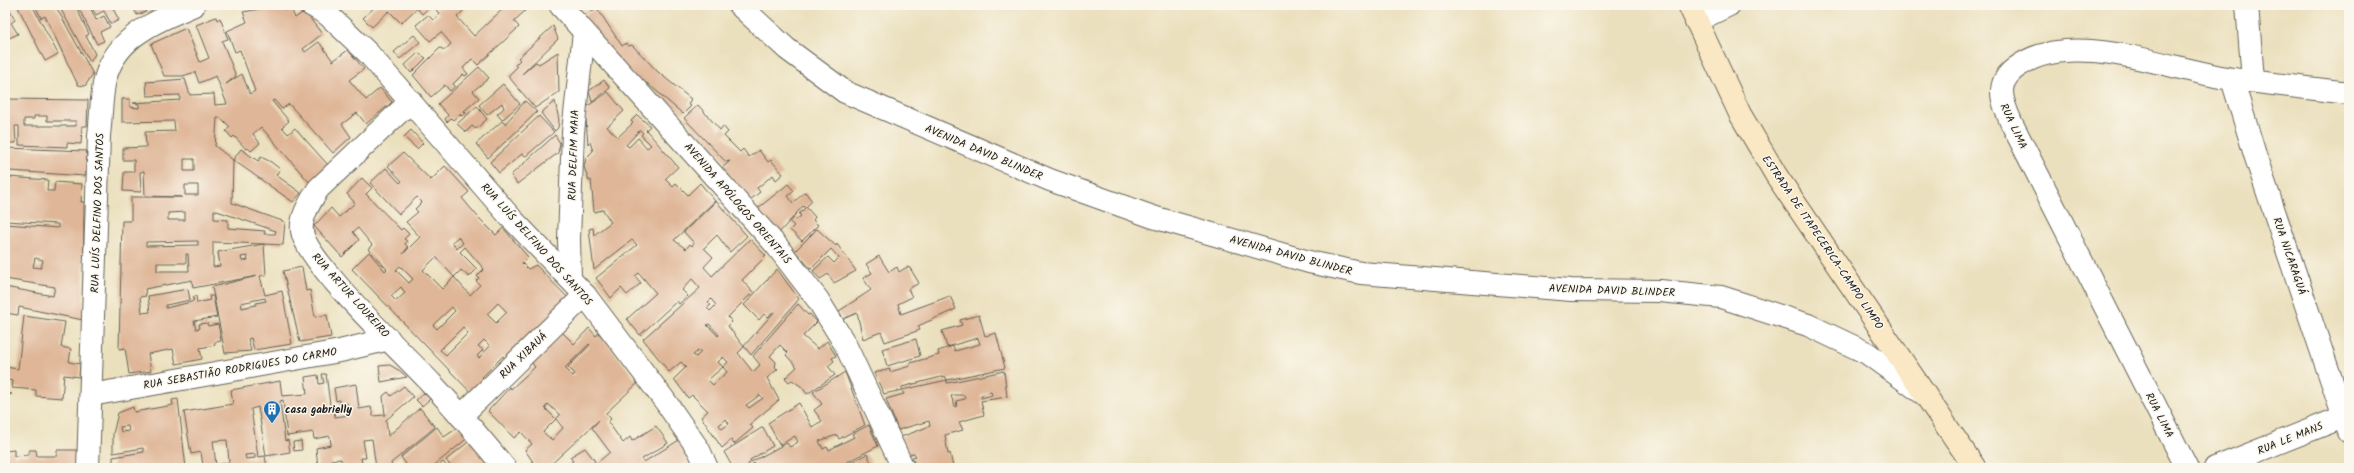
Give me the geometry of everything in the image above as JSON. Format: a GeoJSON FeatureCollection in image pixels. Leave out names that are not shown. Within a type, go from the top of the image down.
{"type":"FeatureCollection","features":[{"type":"Feature","properties":{"kind":"main road","name":"ESTRADA DE ITAPECERICA-CAMPO LIMPO"},"geometry":{"type":"LineString","coordinates":[[1692,13],[1740,114],[1776,175],[1975,468]]}},
{"type":"Feature","properties":{"kind":"street","name":"RUA LUÍS DELFINO DOS SANTOS"},"geometry":{"type":"LineString","coordinates":[[88,468],[99,136],[104,83],[114,58],[130,37],[159,20],[194,5]]}},
{"type":"Feature","properties":{"kind":"street","name":"RUA LUÍS DELFINO DOS SANTOS"},"geometry":{"type":"LineString","coordinates":[[311,5],[328,15],[368,53],[511,218],[585,295],[669,407],[699,450],[707,468]]}},
{"type":"Feature","properties":{"kind":"street","name":"AVENIDA APÓLOGOS ORIENTAIS"},"geometry":{"type":"LineString","coordinates":[[560,5],[776,245],[818,300],[845,344],[903,468]]}},
{"type":"Feature","properties":{"kind":"street","name":"AVENIDA DAVID BLINDER"},"geometry":{"type":"LineString","coordinates":[[739,5],[787,49],[845,92],[1050,180],[1153,217],[1309,262],[1361,273],[1571,290],[1660,291],[1721,297],[1775,313],[1828,334],[1867,353],[1925,394]]}},
{"type":"Feature","properties":{"kind":"street"},"geometry":{"type":"LineString","coordinates":[[1692,13],[1729,5]]}},
{"type":"Feature","properties":{"kind":"street","name":"RUA NICARAGUÁ"},"geometry":{"type":"LineString","coordinates":[[2247,5],[2242,79],[2346,425]]}},
{"type":"Feature","properties":{"kind":"street","name":"RUA DELFIM MAIA"},"geometry":{"type":"LineString","coordinates":[[570,278],[569,239],[573,132],[584,32]]}},
{"type":"Feature","properties":{"kind":"street","name":"RUA LIMA"},"geometry":{"type":"LineString","coordinates":[[2187,468],[2011,122],[2001,99],[2001,88],[2014,68],[2030,58],[2048,52],[2079,49],[2242,79],[2349,93]]}},
{"type":"Feature","properties":{"kind":"street","name":"RUA ARTUR LOUREIRO"},"geometry":{"type":"LineString","coordinates":[[411,101],[318,189],[308,207],[302,231],[306,245],[334,280],[461,416],[505,468]]}},
{"type":"Feature","properties":{"kind":"street","name":"RUA XIBAUÁ"},"geometry":{"type":"LineString","coordinates":[[461,416],[585,295]]}},
{"type":"Feature","properties":{"kind":"street","name":"RUA SEBASTIÃO RODRIGUES DO CARMO"},"geometry":{"type":"LineString","coordinates":[[91,395],[340,350],[390,339]]}},
{"type":"Feature","properties":{"kind":"street","name":"RUA LE MANS"},"geometry":{"type":"LineString","coordinates":[[2215,468],[2346,425]]}},
{"type":"Feature","properties":{"kind":"building"},"geometry":{"type":"Polygon","coordinates":[[[5,5],[8,5],[15,20],[11,23],[18,34],[5,40],[5,5]]]}},
{"type":"Feature","properties":{"kind":"building"},"geometry":{"type":"Polygon","coordinates":[[[17,5],[32,5],[58,54],[45,61],[17,5]]]}},
{"type":"Feature","properties":{"kind":"building"},"geometry":{"type":"Polygon","coordinates":[[[35,5],[55,5],[93,74],[85,86],[78,85],[45,16],[41,18],[35,5]]]}},
{"type":"Feature","properties":{"kind":"building"},"geometry":{"type":"Polygon","coordinates":[[[75,5],[89,34],[86,36],[95,54],[90,62],[59,6],[75,5]]]}},
{"type":"Feature","properties":{"kind":"building"},"geometry":{"type":"Polygon","coordinates":[[[77,5],[89,5],[96,20],[104,16],[110,27],[100,32],[104,41],[97,44],[77,5]]]}},
{"type":"Feature","properties":{"kind":"building"},"geometry":{"type":"Polygon","coordinates":[[[90,5],[111,5],[119,20],[111,24],[104,11],[96,15],[90,5]]]}},
{"type":"Feature","properties":{"kind":"building"},"geometry":{"type":"Polygon","coordinates":[[[113,5],[124,5],[116,9],[113,5]]]}},
{"type":"Feature","properties":{"kind":"building"},"geometry":{"type":"Polygon","coordinates":[[[132,5],[143,5],[146,12],[137,15],[132,5]]]}},
{"type":"Feature","properties":{"kind":"building"},"geometry":{"type":"Polygon","coordinates":[[[281,5],[285,10],[291,8],[295,18],[302,13],[309,17],[322,34],[303,49],[305,52],[319,42],[333,61],[348,50],[364,69],[349,80],[366,100],[380,88],[392,102],[366,124],[357,113],[342,124],[351,137],[333,153],[289,104],[282,109],[274,100],[272,101],[289,121],[282,127],[288,134],[295,128],[328,165],[310,183],[261,127],[253,134],[260,143],[251,151],[248,148],[246,149],[234,136],[232,138],[226,131],[230,127],[221,118],[217,118],[215,146],[233,160],[232,203],[285,222],[283,245],[264,244],[266,275],[260,276],[265,295],[282,291],[292,344],[254,350],[251,338],[248,339],[251,351],[225,353],[212,287],[257,276],[193,288],[192,280],[145,289],[146,296],[140,297],[142,313],[150,312],[148,296],[188,289],[190,300],[166,305],[166,308],[191,302],[194,300],[193,297],[196,296],[197,303],[210,300],[209,296],[213,296],[217,317],[194,321],[196,329],[200,328],[199,324],[207,323],[208,326],[218,324],[221,341],[215,342],[215,345],[200,348],[202,359],[176,364],[173,349],[148,354],[151,371],[129,374],[125,348],[119,349],[122,221],[131,221],[131,197],[182,197],[145,196],[144,171],[140,172],[141,192],[123,191],[124,172],[134,172],[134,160],[123,160],[123,148],[146,147],[145,132],[175,131],[174,121],[122,122],[122,99],[130,99],[130,107],[139,108],[139,104],[133,103],[180,100],[180,95],[147,96],[146,82],[185,79],[190,95],[214,94],[215,105],[227,104],[216,76],[199,83],[195,72],[183,76],[164,76],[151,44],[186,28],[200,62],[209,58],[196,25],[216,17],[217,20],[220,18],[228,39],[222,41],[236,76],[226,84],[242,74],[250,94],[255,91],[240,50],[235,52],[227,31],[247,22],[243,12],[281,5]],[[184,159],[184,171],[194,171],[194,159],[184,159]],[[185,185],[185,195],[198,195],[198,185],[185,185]],[[214,210],[214,219],[228,220],[228,228],[265,231],[264,234],[275,234],[276,231],[214,210]],[[185,212],[168,213],[168,220],[185,220],[185,212]],[[198,241],[146,242],[146,246],[198,245],[198,241]],[[213,242],[213,267],[220,266],[218,252],[264,244],[213,242]],[[186,254],[186,263],[157,263],[157,271],[189,271],[188,254],[186,254]],[[247,256],[241,257],[242,261],[248,260],[247,256]],[[265,298],[241,303],[242,308],[256,305],[256,303],[266,301],[265,298]]]}},
{"type":"Feature","properties":{"kind":"building"},"geometry":{"type":"Polygon","coordinates":[[[377,5],[432,5],[422,14],[417,8],[401,23],[389,11],[372,27],[363,18],[377,5]]]}},
{"type":"Feature","properties":{"kind":"building"},"geometry":{"type":"Polygon","coordinates":[[[442,5],[469,5],[457,17],[474,36],[507,5],[522,5],[526,10],[514,21],[519,27],[478,65],[472,59],[463,68],[468,74],[465,76],[463,74],[453,84],[455,86],[450,91],[445,85],[431,97],[413,75],[440,48],[445,50],[451,44],[441,32],[430,41],[416,25],[428,15],[433,20],[440,14],[436,10],[442,5]]]}},
{"type":"Feature","properties":{"kind":"building"},"geometry":{"type":"Polygon","coordinates":[[[597,8],[622,46],[626,43],[628,46],[632,45],[658,72],[691,99],[688,104],[691,106],[683,114],[647,83],[644,86],[607,49],[584,15],[597,8]]]}},
{"type":"Feature","properties":{"kind":"building"},"geometry":{"type":"Polygon","coordinates":[[[553,26],[558,39],[522,74],[536,62],[539,64],[558,52],[559,92],[535,108],[508,76],[517,67],[515,65],[520,60],[518,58],[553,26]]]}},
{"type":"Feature","properties":{"kind":"building"},"geometry":{"type":"Polygon","coordinates":[[[414,35],[420,42],[400,59],[394,52],[414,35]]]}},
{"type":"Feature","properties":{"kind":"building"},"geometry":{"type":"Polygon","coordinates":[[[418,53],[426,58],[411,73],[405,65],[418,53]]]}},
{"type":"Feature","properties":{"kind":"building"},"geometry":{"type":"Polygon","coordinates":[[[479,67],[489,78],[473,91],[479,98],[464,111],[466,113],[462,116],[460,114],[453,120],[451,118],[447,122],[445,119],[448,115],[438,104],[479,67]]]}},
{"type":"Feature","properties":{"kind":"building"},"geometry":{"type":"Polygon","coordinates":[[[604,80],[610,88],[592,102],[589,91],[604,80]]]}},
{"type":"Feature","properties":{"kind":"building"},"geometry":{"type":"Polygon","coordinates":[[[503,84],[520,104],[502,120],[497,114],[504,108],[502,103],[487,115],[479,105],[503,84]]]}},
{"type":"Feature","properties":{"kind":"building"},"geometry":{"type":"Polygon","coordinates":[[[608,92],[624,111],[607,127],[618,137],[633,123],[631,121],[637,115],[650,126],[646,130],[678,167],[665,179],[673,187],[676,183],[688,195],[700,183],[715,201],[674,240],[686,249],[690,244],[692,246],[694,243],[684,232],[716,201],[747,236],[730,252],[717,235],[704,248],[713,257],[704,267],[712,276],[750,239],[766,256],[742,280],[753,292],[728,317],[732,322],[728,326],[744,347],[738,353],[753,372],[760,365],[753,356],[798,304],[817,322],[803,336],[818,349],[827,341],[836,356],[832,358],[834,361],[828,366],[835,375],[807,394],[802,387],[792,380],[789,382],[785,378],[797,367],[786,355],[788,353],[780,345],[770,356],[776,362],[775,368],[778,369],[767,378],[779,400],[750,424],[753,428],[734,444],[731,440],[722,448],[701,417],[708,411],[692,395],[688,398],[674,379],[686,367],[681,362],[669,372],[643,339],[700,288],[692,279],[682,290],[688,296],[679,304],[677,301],[640,335],[627,319],[656,293],[639,273],[635,276],[641,283],[627,295],[621,288],[611,298],[596,278],[637,245],[632,240],[594,270],[589,229],[593,228],[594,235],[611,222],[603,210],[594,212],[591,180],[589,181],[584,167],[586,158],[593,151],[590,142],[588,144],[585,108],[608,92]],[[640,130],[626,145],[629,147],[638,138],[647,148],[651,145],[641,135],[643,133],[640,130]],[[711,299],[708,302],[711,305],[707,308],[710,311],[716,305],[711,299]],[[709,324],[707,325],[718,336],[719,335],[709,324]],[[699,350],[693,355],[696,357],[701,352],[699,350]],[[723,357],[718,362],[723,367],[728,362],[723,357]],[[723,367],[708,380],[713,385],[727,372],[723,367]],[[760,395],[746,405],[749,408],[763,398],[760,395]],[[726,419],[719,425],[722,429],[729,424],[726,419]]]}},
{"type":"Feature","properties":{"kind":"building"},"geometry":{"type":"Polygon","coordinates":[[[5,99],[88,100],[87,126],[82,126],[81,144],[67,143],[67,147],[19,145],[19,126],[15,126],[16,143],[5,143],[5,99]],[[34,116],[34,119],[24,119],[24,126],[76,126],[76,121],[47,121],[47,116],[34,116]]]}},
{"type":"Feature","properties":{"kind":"building"},"geometry":{"type":"Polygon","coordinates":[[[525,101],[537,112],[488,158],[476,144],[502,121],[505,124],[525,101]]]}},
{"type":"Feature","properties":{"kind":"building"},"geometry":{"type":"Polygon","coordinates":[[[555,101],[559,120],[558,128],[555,131],[541,113],[555,101]]]}},
{"type":"Feature","properties":{"kind":"building"},"geometry":{"type":"Polygon","coordinates":[[[698,105],[720,130],[723,126],[728,132],[724,136],[740,152],[743,149],[749,157],[759,150],[768,162],[771,160],[783,174],[776,180],[773,175],[757,188],[760,192],[750,200],[722,168],[730,161],[726,162],[684,118],[698,105]]]}},
{"type":"Feature","properties":{"kind":"building"},"geometry":{"type":"Polygon","coordinates":[[[477,106],[487,119],[476,129],[472,126],[466,132],[457,124],[477,106]]]}},
{"type":"Feature","properties":{"kind":"building"},"geometry":{"type":"Polygon","coordinates":[[[539,116],[554,132],[526,156],[522,154],[499,173],[490,162],[539,116]]]}},
{"type":"Feature","properties":{"kind":"building"},"geometry":{"type":"Polygon","coordinates":[[[411,130],[423,143],[417,149],[404,137],[411,130]]]}},
{"type":"Feature","properties":{"kind":"building"},"geometry":{"type":"Polygon","coordinates":[[[555,135],[560,143],[558,153],[517,184],[511,175],[555,135]]]}},
{"type":"Feature","properties":{"kind":"building"},"geometry":{"type":"Polygon","coordinates":[[[5,148],[87,151],[85,176],[10,171],[9,177],[48,180],[47,191],[54,191],[55,182],[82,184],[81,202],[84,202],[83,320],[19,307],[18,315],[5,313],[5,287],[53,296],[55,287],[5,279],[5,224],[58,228],[58,224],[5,221],[5,170],[7,171],[8,159],[5,159],[5,148]],[[35,258],[33,267],[41,268],[43,260],[35,258]]]}},
{"type":"Feature","properties":{"kind":"building"},"geometry":{"type":"Polygon","coordinates":[[[241,149],[258,161],[261,157],[280,169],[276,175],[301,193],[293,202],[233,160],[241,149]]]}},
{"type":"Feature","properties":{"kind":"building"},"geometry":{"type":"Polygon","coordinates":[[[403,153],[431,180],[445,166],[469,192],[462,198],[478,217],[496,235],[503,228],[528,257],[522,263],[528,269],[536,265],[570,300],[507,361],[503,356],[482,377],[484,379],[476,398],[352,269],[369,252],[385,271],[387,269],[368,249],[372,245],[358,228],[353,232],[359,240],[342,257],[314,226],[331,208],[339,217],[355,203],[347,194],[362,178],[372,188],[366,194],[401,230],[403,228],[409,234],[404,239],[407,241],[405,244],[408,247],[403,254],[420,237],[406,222],[418,212],[415,209],[422,202],[417,197],[399,214],[370,183],[386,168],[400,183],[402,181],[388,166],[403,153]],[[458,237],[452,242],[457,249],[463,243],[458,237]],[[465,247],[460,252],[477,269],[469,277],[461,270],[454,277],[470,295],[480,285],[476,281],[479,278],[477,276],[484,269],[465,247]],[[436,257],[423,270],[442,289],[454,277],[436,257]],[[400,266],[396,270],[409,283],[413,279],[400,266]],[[401,287],[391,296],[396,301],[405,293],[401,287]],[[498,303],[487,314],[496,323],[507,312],[498,303]],[[452,307],[433,325],[437,329],[455,311],[452,307]],[[463,327],[440,350],[446,355],[468,333],[463,327]],[[484,340],[478,346],[483,350],[477,356],[479,358],[490,346],[484,340]]]}},
{"type":"Feature","properties":{"kind":"building"},"geometry":{"type":"Polygon","coordinates":[[[788,184],[794,191],[788,196],[793,203],[805,192],[812,201],[806,207],[815,217],[813,220],[818,225],[802,241],[790,230],[794,226],[790,222],[795,217],[797,219],[801,216],[799,214],[805,208],[803,206],[779,233],[757,209],[788,184]]]}},
{"type":"Feature","properties":{"kind":"building"},"geometry":{"type":"Polygon","coordinates":[[[817,229],[836,246],[837,244],[856,271],[834,283],[828,274],[820,279],[813,271],[828,257],[834,263],[839,258],[831,249],[811,269],[795,251],[817,229]]]}},
{"type":"Feature","properties":{"kind":"building"},"geometry":{"type":"Polygon","coordinates":[[[879,256],[889,272],[897,267],[899,272],[907,267],[910,268],[919,283],[908,289],[912,297],[898,304],[901,314],[950,296],[956,309],[918,326],[920,330],[885,342],[881,332],[863,339],[857,313],[843,319],[839,311],[871,290],[863,278],[872,273],[866,264],[879,256]]]}},
{"type":"Feature","properties":{"kind":"building"},"geometry":{"type":"Polygon","coordinates":[[[302,267],[306,291],[310,290],[315,317],[327,315],[331,337],[300,342],[283,271],[302,267]]]}},
{"type":"Feature","properties":{"kind":"building"},"geometry":{"type":"Polygon","coordinates":[[[777,269],[799,299],[751,355],[744,346],[775,311],[768,317],[764,314],[759,320],[744,305],[777,269]]]}},
{"type":"Feature","properties":{"kind":"building"},"geometry":{"type":"Polygon","coordinates":[[[979,315],[985,336],[996,333],[1005,368],[947,380],[945,376],[902,387],[902,390],[884,394],[874,373],[890,369],[890,372],[910,366],[910,363],[939,355],[938,351],[953,346],[955,351],[980,344],[978,338],[947,347],[942,331],[962,325],[960,320],[979,315]]]}},
{"type":"Feature","properties":{"kind":"building"},"geometry":{"type":"Polygon","coordinates":[[[24,316],[65,322],[61,347],[71,349],[69,362],[80,364],[79,377],[64,375],[62,398],[36,396],[36,390],[12,388],[13,381],[8,380],[5,382],[5,367],[18,369],[24,316]]]}},
{"type":"Feature","properties":{"kind":"building"},"geometry":{"type":"Polygon","coordinates":[[[589,328],[596,336],[599,333],[638,383],[606,413],[611,419],[608,422],[623,443],[630,437],[632,441],[656,426],[668,443],[642,459],[644,462],[679,440],[697,468],[591,468],[610,452],[592,428],[599,420],[547,468],[537,468],[525,450],[532,444],[521,432],[514,438],[488,411],[510,387],[511,389],[535,367],[532,363],[562,332],[574,344],[589,328]],[[589,344],[565,368],[573,376],[575,374],[568,367],[590,345],[589,344]],[[548,404],[545,408],[556,419],[560,415],[548,404]],[[556,419],[543,432],[552,440],[563,428],[556,419]]]}},
{"type":"Feature","properties":{"kind":"building"},"geometry":{"type":"Polygon","coordinates":[[[916,339],[920,356],[887,366],[882,349],[916,339]]]}},
{"type":"Feature","properties":{"kind":"building"},"geometry":{"type":"Polygon","coordinates":[[[390,365],[407,377],[381,382],[379,366],[390,365]]]}},
{"type":"Feature","properties":{"kind":"building"},"geometry":{"type":"Polygon","coordinates":[[[1004,371],[1007,397],[981,401],[984,415],[959,422],[963,430],[945,435],[948,454],[950,453],[953,467],[916,468],[912,457],[916,456],[914,453],[908,455],[901,437],[930,426],[929,421],[898,430],[886,399],[904,394],[902,390],[947,380],[947,383],[1004,371]],[[991,392],[981,395],[981,398],[992,395],[991,392]],[[964,395],[951,396],[955,407],[957,406],[956,401],[965,399],[964,395]]]}},
{"type":"Feature","properties":{"kind":"building"},"geometry":{"type":"Polygon","coordinates":[[[845,372],[865,425],[839,439],[837,435],[819,441],[823,449],[827,447],[829,450],[854,437],[852,434],[869,425],[878,446],[835,468],[753,468],[756,466],[754,463],[752,465],[750,463],[748,464],[750,468],[733,468],[724,452],[763,427],[773,446],[750,460],[751,462],[787,443],[790,447],[798,442],[795,436],[780,445],[768,423],[799,403],[812,427],[822,421],[814,410],[822,404],[813,392],[845,372]]]}},
{"type":"Feature","properties":{"kind":"building"},"geometry":{"type":"Polygon","coordinates":[[[322,374],[326,374],[331,412],[334,411],[335,417],[349,415],[347,403],[340,404],[339,400],[336,401],[334,388],[356,384],[359,409],[371,407],[373,416],[385,415],[383,396],[388,392],[391,396],[404,386],[413,397],[386,420],[388,436],[420,408],[435,427],[391,463],[392,468],[376,468],[372,439],[363,440],[366,458],[361,458],[363,468],[342,468],[341,459],[331,460],[332,468],[318,468],[316,448],[331,445],[330,436],[314,439],[313,432],[287,436],[283,400],[280,401],[285,441],[288,440],[290,452],[266,456],[258,407],[251,409],[258,457],[265,456],[267,468],[199,468],[203,466],[201,452],[191,454],[184,412],[233,404],[231,390],[280,381],[282,396],[307,394],[305,377],[318,375],[319,384],[324,383],[322,374]],[[227,440],[213,441],[216,465],[229,462],[227,440]],[[255,454],[245,455],[246,459],[255,458],[255,454]]]}},
{"type":"Feature","properties":{"kind":"building"},"geometry":{"type":"Polygon","coordinates":[[[5,393],[12,394],[9,395],[7,400],[5,400],[5,393]]]}},
{"type":"Feature","properties":{"kind":"building"},"geometry":{"type":"Polygon","coordinates":[[[424,393],[430,399],[422,406],[416,400],[424,393]]]}},
{"type":"Feature","properties":{"kind":"building"},"geometry":{"type":"Polygon","coordinates":[[[178,399],[186,468],[180,468],[179,465],[161,468],[113,468],[113,457],[144,452],[143,448],[113,453],[113,434],[118,413],[133,407],[134,412],[173,405],[172,400],[178,399]],[[128,426],[120,427],[121,432],[129,431],[128,426]]]}},
{"type":"Feature","properties":{"kind":"building"},"geometry":{"type":"Polygon","coordinates":[[[437,427],[444,437],[459,427],[470,436],[431,468],[400,468],[406,464],[401,457],[437,427]]]}},
{"type":"Feature","properties":{"kind":"building"},"geometry":{"type":"Polygon","coordinates":[[[472,439],[491,468],[452,468],[446,460],[472,439]]]}},
{"type":"Feature","properties":{"kind":"building"},"geometry":{"type":"Polygon","coordinates":[[[301,441],[302,450],[294,451],[293,442],[301,441]]]}},
{"type":"Feature","properties":{"kind":"building"},"geometry":{"type":"Polygon","coordinates":[[[585,448],[595,461],[587,468],[563,468],[573,461],[570,457],[585,448]]]}},
{"type":"Feature","properties":{"kind":"building"},"geometry":{"type":"Polygon","coordinates":[[[14,450],[14,456],[29,455],[29,450],[36,450],[37,456],[57,456],[57,450],[79,450],[78,466],[5,468],[5,451],[14,450]]]}},
{"type":"Feature","properties":{"kind":"building"},"geometry":{"type":"Polygon","coordinates":[[[867,454],[874,468],[839,468],[867,454]]]}},
{"type":"Feature","properties":{"kind":"building"},"geometry":{"type":"Polygon","coordinates":[[[443,462],[448,468],[435,468],[443,462]]]}},
{"type":"Feature","properties":{"kind":"place","name":"casa gabrielly"},"geometry":{"type":"Point","coordinates":[272,424]}}]}
